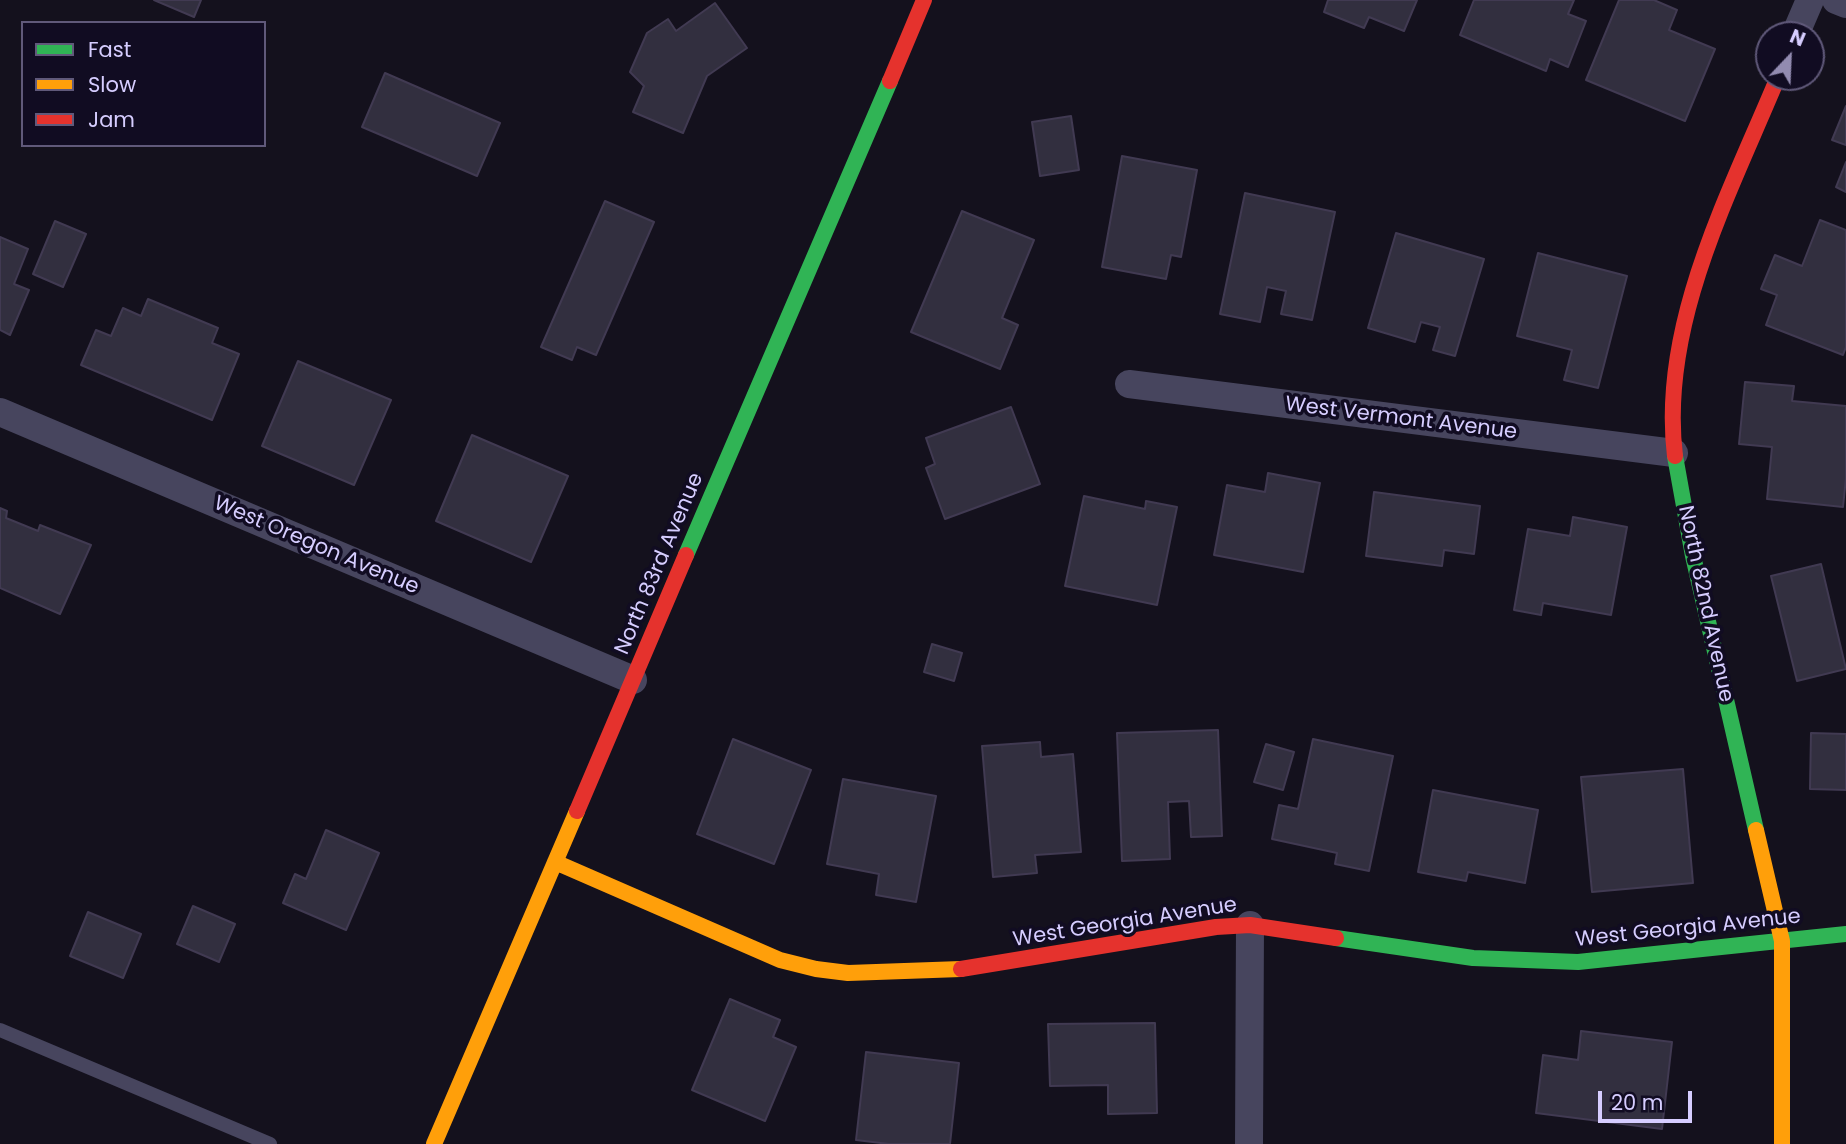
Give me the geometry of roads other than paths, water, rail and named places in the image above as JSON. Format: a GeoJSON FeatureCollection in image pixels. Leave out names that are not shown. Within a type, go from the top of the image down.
{"type":"FeatureCollection","features":[{"type":"Feature","properties":{"kind":"street","name":"North 83rd Avenue"},"geometry":{"type":"LineString","coordinates":[[434,1144],[924,0]]}},
{"type":"Feature","properties":{"kind":"street"},"geometry":{"type":"LineString","coordinates":[[1802,21],[1810,0]]}},
{"type":"Feature","properties":{"kind":"street"},"geometry":{"type":"LineString","coordinates":[[1836,0],[1846,4]]}},
{"type":"Feature","properties":{"kind":"street","name":"North 82nd Avenue"},"geometry":{"type":"LineString","coordinates":[[1772,91],[1716,226],[1685,317],[1674,373],[1674,453],[1693,556],[1782,941],[1782,1144]]}},
{"type":"Feature","properties":{"kind":"street","name":"West Vermont Avenue"},"geometry":{"type":"LineString","coordinates":[[1129,384],[1674,453]]}},
{"type":"Feature","properties":{"kind":"street","name":"West Oregon Avenue"},"geometry":{"type":"LineString","coordinates":[[0,412],[633,680]]}},
{"type":"Feature","properties":{"kind":"street","name":"West Georgia Avenue"},"geometry":{"type":"LineString","coordinates":[[555,862],[780,960],[848,974],[971,969],[1216,927],[1250,925],[1473,958],[1578,962],[1846,934]]}},
{"type":"Feature","properties":{"kind":"street"},"geometry":{"type":"LineString","coordinates":[[1249,1144],[1250,925]]}},
{"type":"Feature","properties":{"kind":"lane"},"geometry":{"type":"LineString","coordinates":[[0,1030],[270,1144]]}}]}
